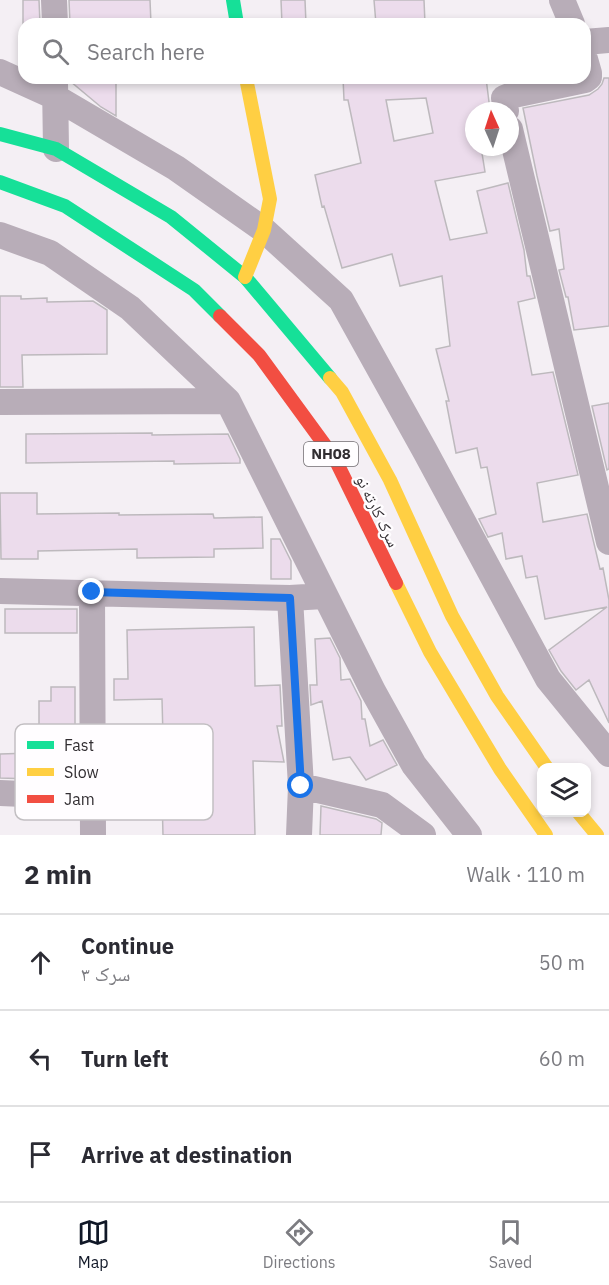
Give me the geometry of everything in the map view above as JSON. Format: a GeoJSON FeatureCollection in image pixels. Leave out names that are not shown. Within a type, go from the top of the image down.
{"type":"FeatureCollection","features":[{"type":"Feature","properties":{"kind":"main road"},"geometry":{"type":"LineString","coordinates":[[233,0],[236,18]]}},
{"type":"Feature","properties":{"kind":"main road"},"geometry":{"type":"LineString","coordinates":[[245,277],[264,230],[270,199],[247,84]]}},
{"type":"Feature","properties":{"kind":"main road","name":"سرک کارته نو"},"geometry":{"type":"LineString","coordinates":[[0,134],[56,149],[171,216],[245,277],[342,392],[390,480],[452,616],[497,696],[544,763]]}},
{"type":"Feature","properties":{"kind":"main road","name":"سرک کارته نو"},"geometry":{"type":"LineString","coordinates":[[0,182],[65,206],[194,290],[259,355],[335,459],[430,652],[500,769],[546,835]]}},
{"type":"Feature","properties":{"kind":"main road"},"geometry":{"type":"LineString","coordinates":[[581,817],[597,835]]}},
{"type":"Feature","properties":{"kind":"street"},"geometry":{"type":"LineString","coordinates":[[54,0],[55,18]]}},
{"type":"Feature","properties":{"kind":"street"},"geometry":{"type":"LineString","coordinates":[[562,0],[570,18]]}},
{"type":"Feature","properties":{"kind":"street"},"geometry":{"type":"LineString","coordinates":[[591,42],[609,40]]}},
{"type":"Feature","properties":{"kind":"street"},"geometry":{"type":"LineString","coordinates":[[0,72],[18,77]]}},
{"type":"Feature","properties":{"kind":"street"},"geometry":{"type":"LineString","coordinates":[[505,102],[504,98],[509,96],[566,84]]}},
{"type":"Feature","properties":{"kind":"street"},"geometry":{"type":"LineString","coordinates":[[55,88],[56,149]]}},
{"type":"Feature","properties":{"kind":"street"},"geometry":{"type":"LineString","coordinates":[[55,88],[176,168],[264,230],[341,300],[431,461],[548,679],[609,754]]}},
{"type":"Feature","properties":{"kind":"street"},"geometry":{"type":"LineString","coordinates":[[516,156],[609,542]]}},
{"type":"Feature","properties":{"kind":"street"},"geometry":{"type":"LineString","coordinates":[[0,235],[50,253],[130,308],[228,401],[324,596],[414,765],[469,835]]}},
{"type":"Feature","properties":{"kind":"street"},"geometry":{"type":"LineString","coordinates":[[0,402],[228,401]]}},
{"type":"Feature","properties":{"kind":"street"},"geometry":{"type":"LineString","coordinates":[[0,591],[290,598],[324,596]]}},
{"type":"Feature","properties":{"kind":"street"},"geometry":{"type":"LineString","coordinates":[[92,592],[92,724]]}},
{"type":"Feature","properties":{"kind":"street"},"geometry":{"type":"LineString","coordinates":[[290,598],[301,786],[299,835]]}},
{"type":"Feature","properties":{"kind":"street"},"geometry":{"type":"LineString","coordinates":[[301,786],[382,805],[423,835]]}},
{"type":"Feature","properties":{"kind":"street"},"geometry":{"type":"LineString","coordinates":[[0,793],[15,794]]}},
{"type":"Feature","properties":{"kind":"street"},"geometry":{"type":"LineString","coordinates":[[93,820],[93,835]]}},
{"type":"Feature","properties":{"kind":"building"},"geometry":{"type":"Polygon","coordinates":[[[23,0],[39,0],[40,18],[23,18],[23,0]]]}},
{"type":"Feature","properties":{"kind":"building"},"geometry":{"type":"Polygon","coordinates":[[[69,0],[150,0],[151,18],[70,18],[69,0]]]}},
{"type":"Feature","properties":{"kind":"building"},"geometry":{"type":"Polygon","coordinates":[[[281,0],[305,0],[306,18],[282,18],[281,0]]]}},
{"type":"Feature","properties":{"kind":"building"},"geometry":{"type":"Polygon","coordinates":[[[374,0],[424,0],[425,18],[376,18],[374,0]]]}},
{"type":"Feature","properties":{"kind":"building"},"geometry":{"type":"Polygon","coordinates":[[[604,78],[609,78],[609,326],[574,330],[568,297],[566,297],[559,270],[564,269],[559,229],[550,231],[523,108],[589,95],[598,89],[604,78]]]}},
{"type":"Feature","properties":{"kind":"building"},"geometry":{"type":"Polygon","coordinates":[[[74,84],[116,84],[116,116],[101,107],[74,84]]]}},
{"type":"Feature","properties":{"kind":"building"},"geometry":{"type":"Polygon","coordinates":[[[343,84],[487,84],[489,102],[465,102],[465,156],[482,156],[485,172],[435,181],[450,240],[487,233],[477,191],[508,183],[524,250],[527,276],[530,276],[535,298],[518,302],[532,375],[553,372],[578,475],[537,483],[543,522],[587,514],[600,569],[603,568],[609,600],[609,723],[589,680],[576,690],[561,671],[549,650],[607,607],[545,619],[537,576],[526,578],[522,556],[506,559],[502,533],[488,537],[479,519],[496,514],[487,467],[481,468],[477,448],[456,453],[446,401],[449,401],[436,349],[450,346],[442,276],[400,286],[392,254],[342,268],[324,206],[322,207],[315,175],[361,163],[348,100],[344,100],[343,84]],[[426,98],[386,100],[394,141],[433,133],[426,98]]]}},
{"type":"Feature","properties":{"kind":"building"},"geometry":{"type":"Polygon","coordinates":[[[0,296],[21,296],[21,299],[47,298],[47,302],[93,301],[107,310],[107,354],[22,355],[23,387],[0,387],[0,296]]]}},
{"type":"Feature","properties":{"kind":"building"},"geometry":{"type":"Polygon","coordinates":[[[609,403],[609,469],[607,470],[592,406],[609,403]]]}},
{"type":"Feature","properties":{"kind":"building"},"geometry":{"type":"Polygon","coordinates":[[[152,433],[152,435],[228,434],[240,463],[174,464],[174,461],[26,463],[26,434],[152,433]]]}},
{"type":"Feature","properties":{"kind":"building"},"geometry":{"type":"Polygon","coordinates":[[[0,493],[37,493],[37,514],[213,514],[214,518],[262,517],[263,548],[214,549],[214,557],[137,558],[137,549],[38,551],[38,559],[1,559],[0,493]]]}},
{"type":"Feature","properties":{"kind":"building"},"geometry":{"type":"Polygon","coordinates":[[[271,539],[280,539],[291,561],[291,579],[271,579],[271,539]]]}},
{"type":"Feature","properties":{"kind":"building"},"geometry":{"type":"Polygon","coordinates":[[[5,609],[77,609],[77,633],[5,633],[5,609]]]}},
{"type":"Feature","properties":{"kind":"building"},"geometry":{"type":"Polygon","coordinates":[[[254,627],[255,686],[280,685],[282,726],[277,726],[284,762],[253,761],[255,835],[163,835],[163,820],[213,820],[213,724],[163,724],[162,699],[114,700],[114,679],[128,679],[127,630],[254,627]]]}},
{"type":"Feature","properties":{"kind":"building"},"geometry":{"type":"Polygon","coordinates":[[[330,638],[340,658],[341,680],[350,679],[361,701],[362,719],[365,719],[370,746],[383,740],[397,765],[366,780],[350,757],[333,760],[322,701],[311,705],[310,685],[317,685],[315,639],[330,638]]]}},
{"type":"Feature","properties":{"kind":"building"},"geometry":{"type":"Polygon","coordinates":[[[51,687],[75,687],[75,724],[39,724],[39,701],[51,701],[51,687]]]}},
{"type":"Feature","properties":{"kind":"building"},"geometry":{"type":"Polygon","coordinates":[[[0,754],[15,754],[15,778],[0,778],[0,754]]]}},
{"type":"Feature","properties":{"kind":"building"},"geometry":{"type":"Polygon","coordinates":[[[321,806],[376,819],[382,823],[381,835],[320,835],[321,806]]]}},
{"type":"Feature","properties":{"kind":"traffic: fast"},"geometry":{"type":"LineString","coordinates":[[233,0],[236,18]]}},
{"type":"Feature","properties":{"kind":"traffic: fast"},"geometry":{"type":"LineString","coordinates":[[0,134],[56,149],[171,217],[245,277],[330,378]]}},
{"type":"Feature","properties":{"kind":"traffic: fast"},"geometry":{"type":"LineString","coordinates":[[0,182],[65,206],[194,290],[220,316]]}},
{"type":"Feature","properties":{"kind":"traffic: slow"},"geometry":{"type":"LineString","coordinates":[[245,277],[264,230],[270,199],[247,84]]}},
{"type":"Feature","properties":{"kind":"traffic: slow"},"geometry":{"type":"LineString","coordinates":[[330,378],[342,392],[390,480],[452,616],[497,696],[544,763]]}},
{"type":"Feature","properties":{"kind":"traffic: slow"},"geometry":{"type":"LineString","coordinates":[[396,583],[430,652],[500,769],[546,835]]}},
{"type":"Feature","properties":{"kind":"traffic: slow"},"geometry":{"type":"LineString","coordinates":[[582,817],[597,835]]}},
{"type":"Feature","properties":{"kind":"traffic: jam"},"geometry":{"type":"LineString","coordinates":[[220,316],[259,355],[335,459],[396,583]]}},
{"type":"Feature","properties":{"kind":"route"},"geometry":{"type":"LineString","coordinates":[[92,592],[290,598],[301,786]]}}]}
